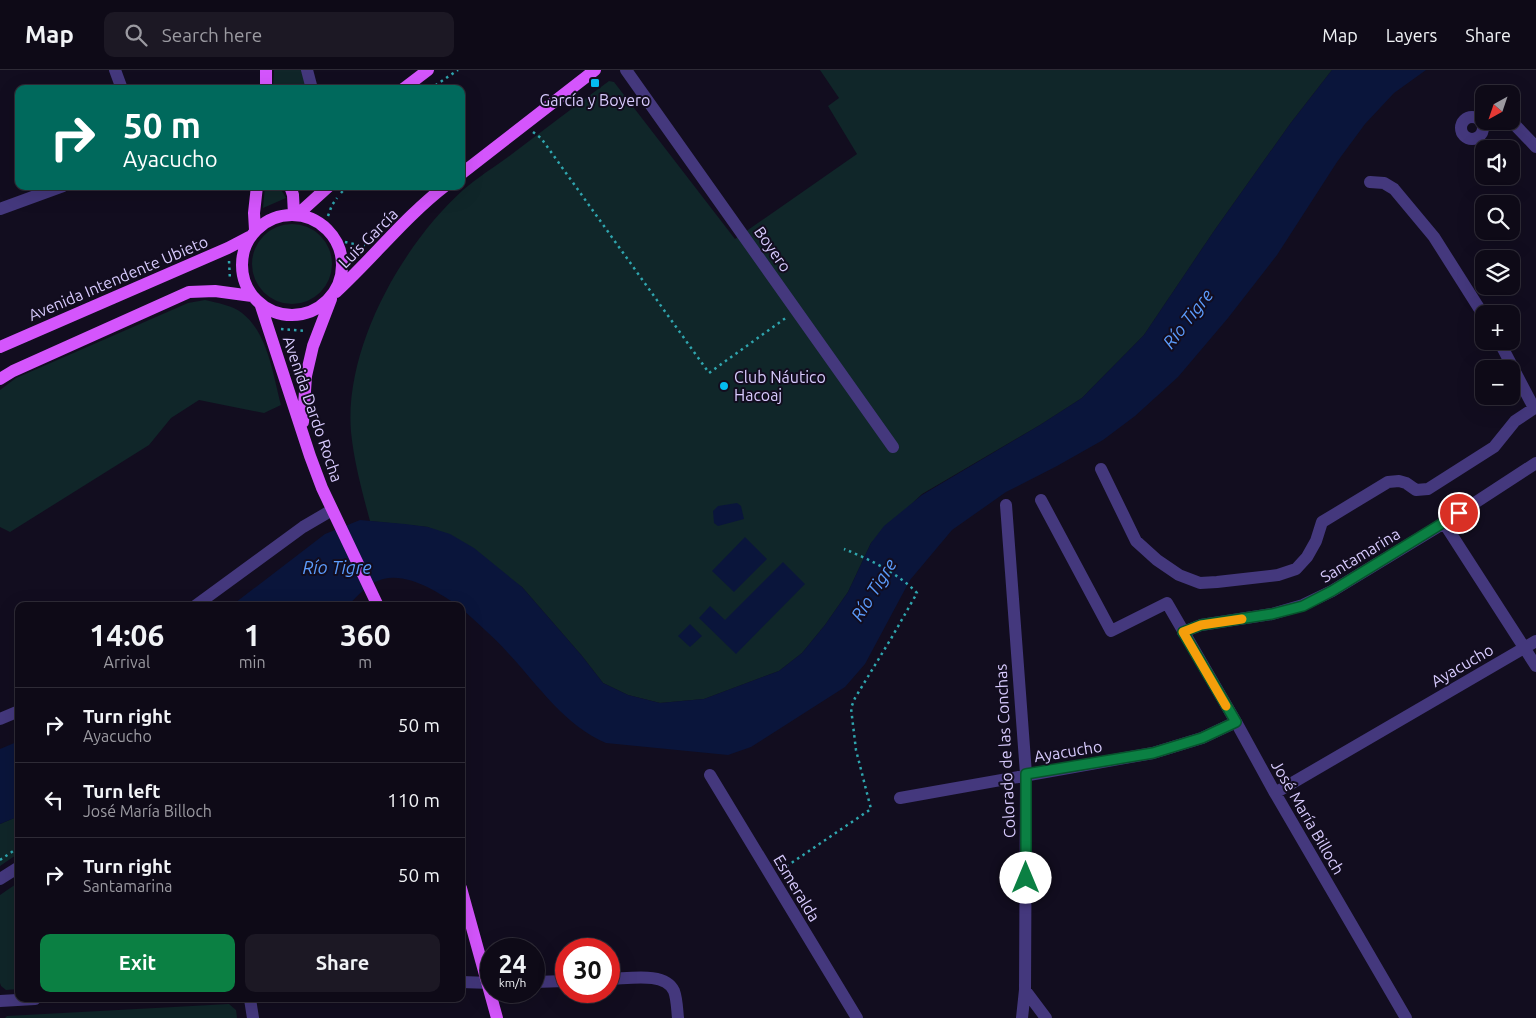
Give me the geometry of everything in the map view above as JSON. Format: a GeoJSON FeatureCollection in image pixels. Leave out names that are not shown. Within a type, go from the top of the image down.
{"type":"FeatureCollection","features":[{"type":"Feature","properties":{"kind":"main road"},"geometry":{"type":"LineString","coordinates":[[266,70],[266,85]]}},
{"type":"Feature","properties":{"kind":"main road"},"geometry":{"type":"LineString","coordinates":[[408,85],[428,70]]}},
{"type":"Feature","properties":{"kind":"main road"},"geometry":{"type":"LineString","coordinates":[[465,171],[595,70]]}},
{"type":"Feature","properties":{"kind":"main road"},"geometry":{"type":"LineString","coordinates":[[252,234],[266,222],[277,217],[295,215],[311,219],[321,225],[330,233],[340,254],[342,266],[334,295],[320,307],[297,315],[280,314],[261,306],[252,296],[244,282],[241,265],[242,254],[252,234],[257,190]]}},
{"type":"Feature","properties":{"kind":"main road"},"geometry":{"type":"LineString","coordinates":[[291,190],[295,215]]}},
{"type":"Feature","properties":{"kind":"main road"},"geometry":{"type":"LineString","coordinates":[[295,215],[324,190]]}},
{"type":"Feature","properties":{"kind":"main road","name":"Luis García"},"geometry":{"type":"LineString","coordinates":[[303,432],[303,401],[306,376],[313,346],[334,295],[420,208],[440,190]]}},
{"type":"Feature","properties":{"kind":"main road","name":"Avenida Intendente Ubieto"},"geometry":{"type":"LineString","coordinates":[[0,347],[228,248],[252,234]]}},
{"type":"Feature","properties":{"kind":"main road"},"geometry":{"type":"LineString","coordinates":[[0,379],[22,367],[189,292],[215,291],[252,296]]}},
{"type":"Feature","properties":{"kind":"main road","name":"Avenida Dardo Rocha"},"geometry":{"type":"LineString","coordinates":[[261,306],[310,456],[332,510],[376,602]]}},
{"type":"Feature","properties":{"kind":"main road"},"geometry":{"type":"LineString","coordinates":[[465,902],[480,952]]}},
{"type":"Feature","properties":{"kind":"main road"},"geometry":{"type":"LineString","coordinates":[[494,1003],[497,1018]]}},
{"type":"Feature","properties":{"kind":"street"},"geometry":{"type":"LineString","coordinates":[[115,70],[121,85]]}},
{"type":"Feature","properties":{"kind":"street"},"geometry":{"type":"LineString","coordinates":[[307,70],[311,85]]}},
{"type":"Feature","properties":{"kind":"street","name":"Boyero"},"geometry":{"type":"LineString","coordinates":[[626,70],[893,447]]}},
{"type":"Feature","properties":{"kind":"street"},"geometry":{"type":"LineString","coordinates":[[1520,130],[1536,147]]}},
{"type":"Feature","properties":{"kind":"street"},"geometry":{"type":"LineString","coordinates":[[1370,182],[1384,183],[1394,189],[1434,237],[1477,305]]}},
{"type":"Feature","properties":{"kind":"street"},"geometry":{"type":"LineString","coordinates":[[0,209],[52,190]]}},
{"type":"Feature","properties":{"kind":"street"},"geometry":{"type":"LineString","coordinates":[[1101,469],[1136,541],[1157,560],[1180,575],[1200,583],[1278,575],[1296,569],[1308,557],[1322,522],[1388,482],[1399,481],[1406,483],[1416,490],[1428,489],[1494,447],[1514,422],[1535,408],[1504,350]]}},
{"type":"Feature","properties":{"kind":"street","name":"Santamarina"},"geometry":{"type":"LineString","coordinates":[[1183,632],[1201,625],[1272,614],[1303,606],[1332,591],[1444,523],[1536,463]]}},
{"type":"Feature","properties":{"kind":"street","name":"José María Billoch"},"geometry":{"type":"LineString","coordinates":[[1041,500],[1111,631],[1167,603],[1236,722],[1274,793],[1406,1018]]}},
{"type":"Feature","properties":{"kind":"street","name":"Colorado de las Conchas"},"geometry":{"type":"LineString","coordinates":[[1006,505],[1026,774],[1025,990],[1022,1018]]}},
{"type":"Feature","properties":{"kind":"street"},"geometry":{"type":"LineString","coordinates":[[200,602],[303,527],[332,510]]}},
{"type":"Feature","properties":{"kind":"street"},"geometry":{"type":"LineString","coordinates":[[1444,523],[1536,666]]}},
{"type":"Feature","properties":{"kind":"street","name":"Ayacucho"},"geometry":{"type":"LineString","coordinates":[[1274,793],[1536,641]]}},
{"type":"Feature","properties":{"kind":"street"},"geometry":{"type":"LineString","coordinates":[[0,719],[15,713]]}},
{"type":"Feature","properties":{"kind":"street","name":"Ayacucho"},"geometry":{"type":"LineString","coordinates":[[900,798],[1026,774],[1153,753],[1202,738],[1236,722]]}},
{"type":"Feature","properties":{"kind":"street","name":"Esmeralda"},"geometry":{"type":"LineString","coordinates":[[710,775],[857,1018]]}},
{"type":"Feature","properties":{"kind":"street"},"geometry":{"type":"LineString","coordinates":[[0,880],[15,870]]}},
{"type":"Feature","properties":{"kind":"street"},"geometry":{"type":"LineString","coordinates":[[620,979],[660,978],[668,983],[674,990],[678,1018]]}},
{"type":"Feature","properties":{"kind":"street"},"geometry":{"type":"LineString","coordinates":[[465,982],[480,983]]}},
{"type":"Feature","properties":{"kind":"street"},"geometry":{"type":"LineString","coordinates":[[1025,990],[1046,1018]]}},
{"type":"Feature","properties":{"kind":"street"},"geometry":{"type":"LineString","coordinates":[[0,1001],[15,1000]]}},
{"type":"Feature","properties":{"kind":"street"},"geometry":{"type":"LineString","coordinates":[[250,1002],[253,1018]]}},
{"type":"Feature","properties":{"kind":"path"},"geometry":{"type":"LineString","coordinates":[[436,85],[458,70]]}},
{"type":"Feature","properties":{"kind":"path"},"geometry":{"type":"LineString","coordinates":[[524,125],[541,138],[709,373],[796,311]]}},
{"type":"Feature","properties":{"kind":"path"},"geometry":{"type":"LineString","coordinates":[[328,216],[332,205],[344,190]]}},
{"type":"Feature","properties":{"kind":"path"},"geometry":{"type":"LineString","coordinates":[[345,242],[359,246],[366,244]]}},
{"type":"Feature","properties":{"kind":"path"},"geometry":{"type":"LineString","coordinates":[[229,257],[230,282]]}},
{"type":"Feature","properties":{"kind":"path"},"geometry":{"type":"LineString","coordinates":[[277,329],[312,331]]}},
{"type":"Feature","properties":{"kind":"path"},"geometry":{"type":"LineString","coordinates":[[771,876],[871,810],[856,750],[851,708],[855,698],[897,630],[917,593],[908,584],[863,556],[844,549]]}},
{"type":"Feature","properties":{"kind":"path"},"geometry":{"type":"LineString","coordinates":[[0,860],[15,850]]}},
{"type":"Feature","properties":{"kind":"green space"},"geometry":{"type":"Polygon","coordinates":[[[274,70],[301,70],[306,85],[273,85],[274,70]]]}},
{"type":"Feature","properties":{"kind":"green space","name":"Club Náutico Hacoaj"},"geometry":{"type":"Polygon","coordinates":[[[820,70],[1332,70],[1290,124],[1214,231],[1144,335],[1082,398],[1040,425],[922,494],[871,543],[848,592],[825,625],[802,653],[779,671],[704,699],[660,703],[628,695],[603,683],[522,587],[428,527],[370,521],[356,465],[351,432],[351,400],[357,366],[367,333],[399,269],[419,239],[440,213],[469,185],[609,81],[614,82],[735,239],[857,154],[828,106],[839,98],[820,70]]]}},
{"type":"Feature","properties":{"kind":"green space"},"geometry":{"type":"Polygon","coordinates":[[[265,190],[281,190],[286,198],[263,208],[265,190]]]}},
{"type":"Feature","properties":{"kind":"green space"},"geometry":{"type":"Polygon","coordinates":[[[292,224],[307,227],[320,236],[329,249],[332,264],[329,279],[320,292],[307,301],[292,304],[277,301],[264,292],[255,279],[252,264],[255,249],[264,236],[277,227],[292,224]]]}},
{"type":"Feature","properties":{"kind":"green space"},"geometry":{"type":"Polygon","coordinates":[[[205,300],[234,308],[251,321],[264,343],[281,405],[264,413],[199,400],[171,418],[149,445],[10,532],[0,527],[0,390],[16,378],[188,303],[205,300]]]}},
{"type":"Feature","properties":{"kind":"green space"},"geometry":{"type":"Polygon","coordinates":[[[15,818],[15,856],[0,866],[0,824],[15,818]]]}},
{"type":"Feature","properties":{"kind":"green space"},"geometry":{"type":"Polygon","coordinates":[[[15,885],[15,989],[6,990],[0,983],[0,895],[15,885]]]}},
{"type":"Feature","properties":{"kind":"green space"},"geometry":{"type":"Polygon","coordinates":[[[229,1004],[236,1010],[237,1018],[5,1018],[7,1016],[229,1004]]]}},
{"type":"Feature","properties":{"kind":"water","name":"Río Tigre"},"geometry":{"type":"Polygon","coordinates":[[[1332,70],[1426,70],[1394,93],[1365,124],[1337,162],[1277,255],[1228,318],[1178,377],[1135,416],[1103,440],[1006,492],[952,530],[910,580],[865,664],[845,687],[751,747],[728,755],[606,743],[591,736],[553,704],[503,647],[465,612],[465,602],[453,602],[429,588],[406,579],[384,579],[373,583],[351,602],[236,602],[325,534],[360,520],[405,524],[428,527],[450,534],[474,548],[522,587],[603,683],[628,695],[660,703],[704,699],[779,671],[802,653],[825,625],[848,592],[871,543],[884,526],[922,495],[1082,398],[1144,335],[1214,231],[1290,124],[1332,70]]]}},
{"type":"Feature","properties":{"kind":"water"},"geometry":{"type":"Polygon","coordinates":[[[737,503],[741,506],[744,519],[718,526],[714,523],[713,511],[718,506],[737,503]]]}},
{"type":"Feature","properties":{"kind":"water"},"geometry":{"type":"Polygon","coordinates":[[[745,537],[767,559],[734,592],[712,571],[745,537]]]}},
{"type":"Feature","properties":{"kind":"water"},"geometry":{"type":"Polygon","coordinates":[[[783,562],[805,584],[736,654],[699,618],[710,606],[725,620],[783,562]]]}},
{"type":"Feature","properties":{"kind":"water"},"geometry":{"type":"Polygon","coordinates":[[[690,624],[702,636],[690,647],[678,636],[690,624]]]}},
{"type":"Feature","properties":{"kind":"water"},"geometry":{"type":"Polygon","coordinates":[[[15,743],[15,818],[0,824],[0,749],[15,743]]]}},
{"type":"Feature","properties":{"kind":"slow traffic"},"geometry":{"type":"LineString","coordinates":[[1226,706],[1183,632],[1201,625],[1242,619]]}},
{"type":"Feature","properties":{"kind":"place","name":"García y Boyero"},"geometry":{"type":"Point","coordinates":[595,83]}},
{"type":"Feature","properties":{"kind":"place","name":"Club Náutico Hacoaj"},"geometry":{"type":"Point","coordinates":[724,386]}},
{"type":"Feature","properties":{"kind":"route"},"geometry":{"type":"LineString","coordinates":[[1026,878],[1026,774],[1153,753],[1202,738],[1236,722],[1183,632],[1201,625],[1272,614],[1303,606],[1332,591],[1459,513]]}}]}
